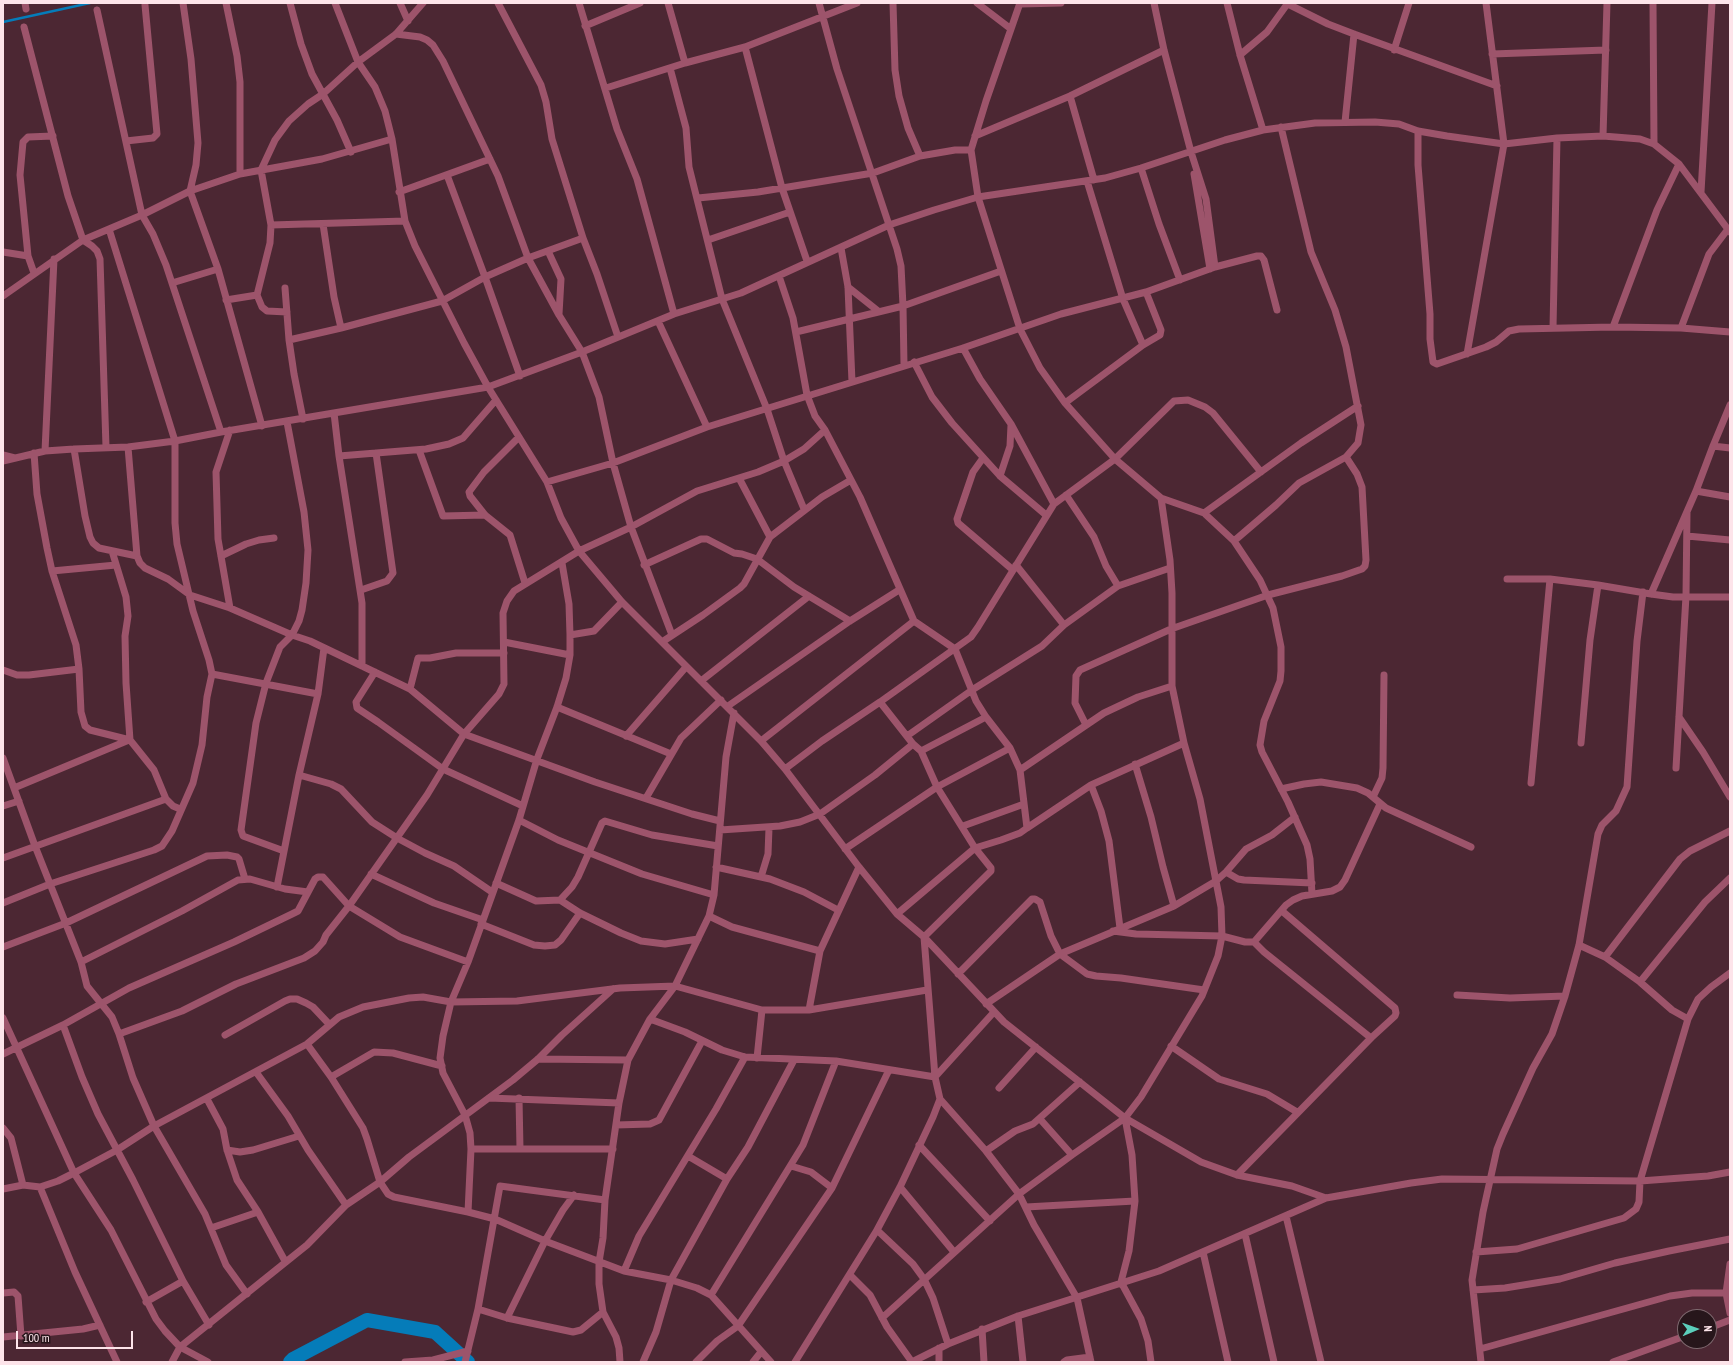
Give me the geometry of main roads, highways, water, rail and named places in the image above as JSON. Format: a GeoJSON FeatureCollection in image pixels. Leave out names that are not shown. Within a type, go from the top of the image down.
{"type":"FeatureCollection","features":[{"type":"Feature","properties":{"kind":"waterway"},"geometry":{"type":"LineString","coordinates":[[3,22],[90,3]]}},
{"type":"Feature","properties":{"kind":"waterway"},"geometry":{"type":"LineString","coordinates":[[290,1362],[367,1320],[435,1332],[468,1362]]}}]}
